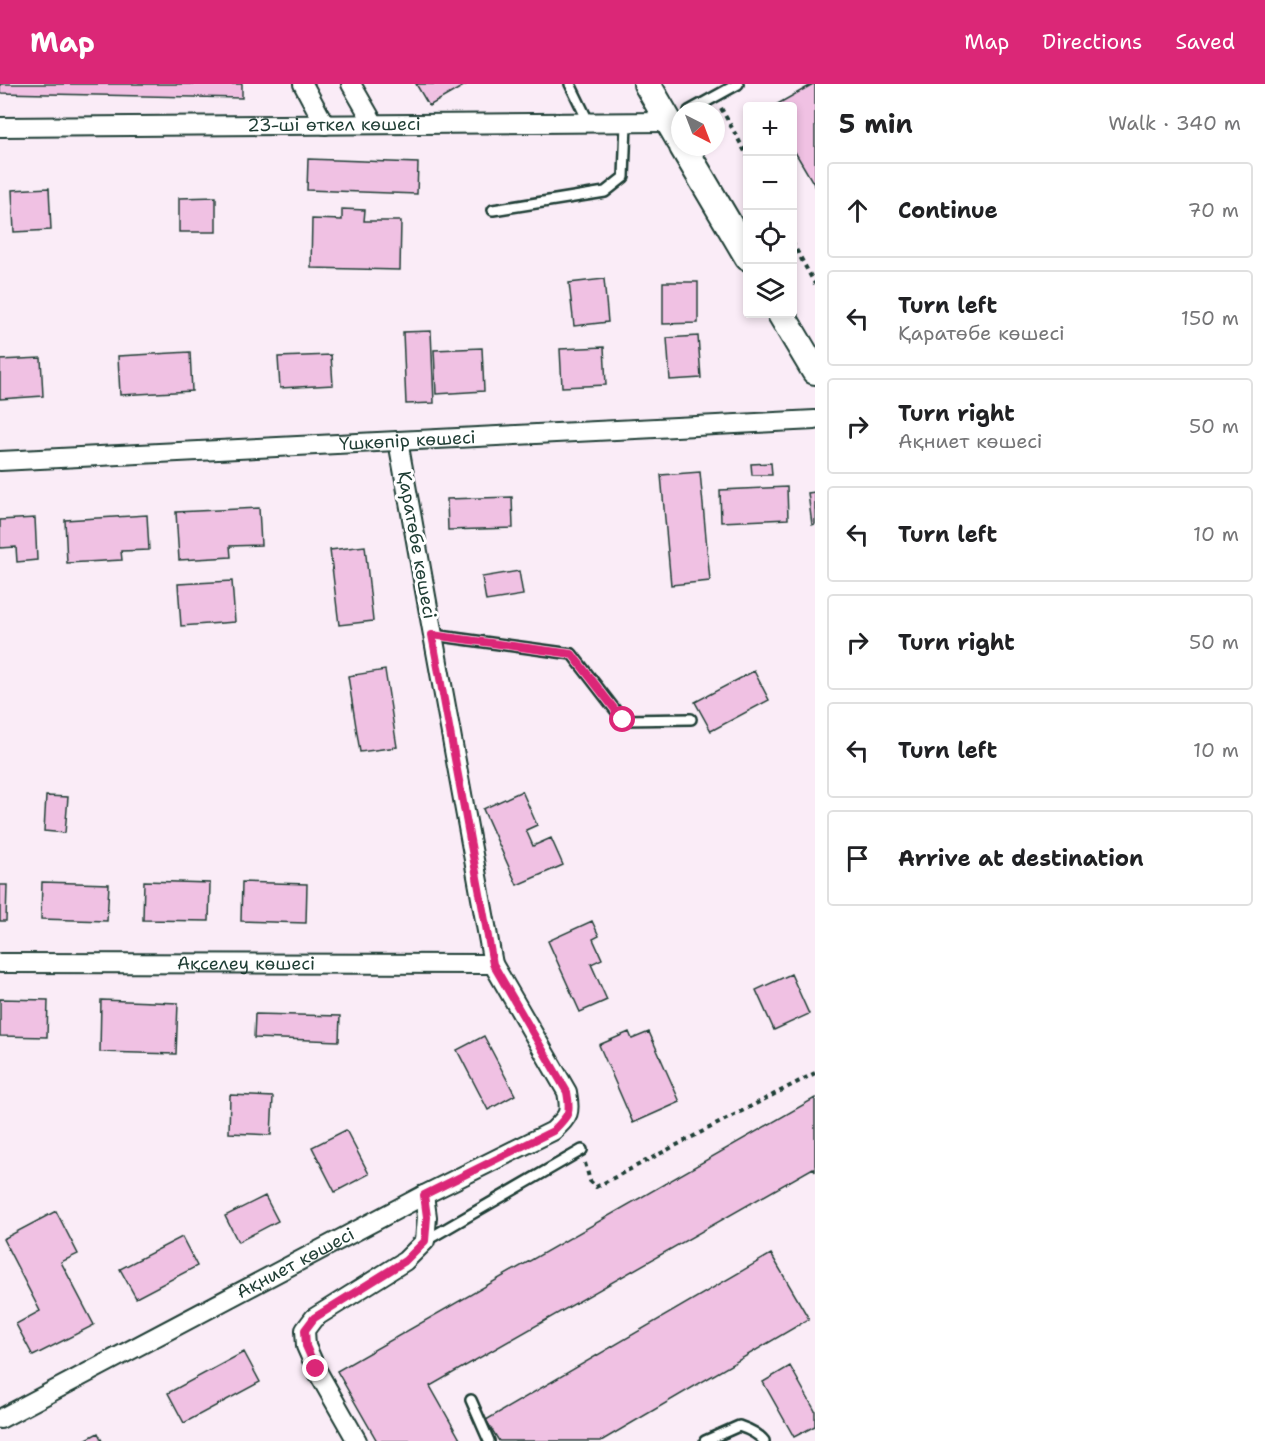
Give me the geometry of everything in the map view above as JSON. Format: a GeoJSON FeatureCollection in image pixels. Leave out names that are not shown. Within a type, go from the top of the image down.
{"type":"FeatureCollection","features":[{"type":"Feature","properties":{"kind":"street"},"geometry":{"type":"LineString","coordinates":[[303,84],[326,124]]}},
{"type":"Feature","properties":{"kind":"street"},"geometry":{"type":"LineString","coordinates":[[351,84],[374,124]]}},
{"type":"Feature","properties":{"kind":"street"},"geometry":{"type":"LineString","coordinates":[[647,84],[671,112]]}},
{"type":"Feature","properties":{"kind":"street","name":"23-ші өткел көшесі"},"geometry":{"type":"LineString","coordinates":[[0,127],[671,123]]}},
{"type":"Feature","properties":{"kind":"street"},"geometry":{"type":"LineString","coordinates":[[688,156],[743,250]]}},
{"type":"Feature","properties":{"kind":"street"},"geometry":{"type":"LineString","coordinates":[[784,318],[804,344],[815,371]]}},
{"type":"Feature","properties":{"kind":"street","name":"Үшкөпір көшесі"},"geometry":{"type":"LineString","coordinates":[[0,461],[815,420]]}},
{"type":"Feature","properties":{"kind":"street","name":"Қаратөбе көшесі"},"geometry":{"type":"LineString","coordinates":[[398,441],[493,964],[567,1092]]}},
{"type":"Feature","properties":{"kind":"street","name":"Ақселеу көшесі"},"geometry":{"type":"LineString","coordinates":[[0,963],[493,964]]}},
{"type":"Feature","properties":{"kind":"street","name":"Ақниет көшесі"},"geometry":{"type":"LineString","coordinates":[[0,1419],[424,1195],[553,1131],[567,1113],[569,1107],[567,1092]]}},
{"type":"Feature","properties":{"kind":"street"},"geometry":{"type":"LineString","coordinates":[[357,1441],[316,1369],[306,1346],[305,1330],[314,1318],[405,1261],[425,1241],[427,1217],[424,1195]]}},
{"type":"Feature","properties":{"kind":"lane"},"geometry":{"type":"LineString","coordinates":[[570,84],[589,123]]}},
{"type":"Feature","properties":{"kind":"lane"},"geometry":{"type":"LineString","coordinates":[[708,102],[738,84]]}},
{"type":"Feature","properties":{"kind":"lane"},"geometry":{"type":"LineString","coordinates":[[493,210],[605,192],[624,177],[626,123]]}},
{"type":"Feature","properties":{"kind":"lane"},"geometry":{"type":"LineString","coordinates":[[432,635],[572,654],[623,720],[691,719]]}},
{"type":"Feature","properties":{"kind":"lane"},"geometry":{"type":"LineString","coordinates":[[425,1241],[582,1150]]}},
{"type":"Feature","properties":{"kind":"lane"},"geometry":{"type":"LineString","coordinates":[[471,1400],[489,1441]]}},
{"type":"Feature","properties":{"kind":"lane"},"geometry":{"type":"LineString","coordinates":[[705,1441],[739,1426],[764,1441]]}},
{"type":"Feature","properties":{"kind":"path"},"geometry":{"type":"LineString","coordinates":[[715,97],[746,156]]}},
{"type":"Feature","properties":{"kind":"path"},"geometry":{"type":"LineString","coordinates":[[797,251],[815,284]]}},
{"type":"Feature","properties":{"kind":"path"},"geometry":{"type":"LineString","coordinates":[[582,1150],[590,1181],[596,1187],[815,1073]]}},
{"type":"Feature","properties":{"kind":"building"},"geometry":{"type":"Polygon","coordinates":[[[0,84],[242,84],[242,98],[0,93],[0,84]]]}},
{"type":"Feature","properties":{"kind":"building"},"geometry":{"type":"Polygon","coordinates":[[[416,84],[467,84],[429,106],[416,84]]]}},
{"type":"Feature","properties":{"kind":"building"},"geometry":{"type":"Polygon","coordinates":[[[815,84],[815,186],[797,155],[797,102],[781,102],[815,84]]]}},
{"type":"Feature","properties":{"kind":"building"},"geometry":{"type":"Polygon","coordinates":[[[308,159],[418,163],[417,194],[307,190],[308,159]]]}},
{"type":"Feature","properties":{"kind":"building"},"geometry":{"type":"Polygon","coordinates":[[[49,188],[51,230],[14,232],[12,190],[49,188]]]}},
{"type":"Feature","properties":{"kind":"building"},"geometry":{"type":"Polygon","coordinates":[[[216,197],[216,232],[179,232],[179,198],[216,197]]]}},
{"type":"Feature","properties":{"kind":"building"},"geometry":{"type":"Polygon","coordinates":[[[342,209],[365,210],[364,221],[401,221],[400,270],[311,268],[312,219],[342,220],[342,209]]]}},
{"type":"Feature","properties":{"kind":"building"},"geometry":{"type":"Polygon","coordinates":[[[604,279],[608,322],[574,326],[569,283],[604,279]]]}},
{"type":"Feature","properties":{"kind":"building"},"geometry":{"type":"Polygon","coordinates":[[[663,282],[698,282],[698,323],[663,324],[663,282]]]}},
{"type":"Feature","properties":{"kind":"building"},"geometry":{"type":"Polygon","coordinates":[[[431,331],[434,403],[406,404],[403,332],[431,331]]]}},
{"type":"Feature","properties":{"kind":"building"},"geometry":{"type":"Polygon","coordinates":[[[698,336],[701,378],[670,380],[667,338],[698,336]]]}},
{"type":"Feature","properties":{"kind":"building"},"geometry":{"type":"Polygon","coordinates":[[[604,347],[606,385],[562,387],[560,349],[604,347]]]}},
{"type":"Feature","properties":{"kind":"building"},"geometry":{"type":"Polygon","coordinates":[[[482,348],[484,391],[436,394],[434,350],[482,348]]]}},
{"type":"Feature","properties":{"kind":"building"},"geometry":{"type":"Polygon","coordinates":[[[190,352],[192,391],[120,395],[118,356],[190,352]]]}},
{"type":"Feature","properties":{"kind":"building"},"geometry":{"type":"Polygon","coordinates":[[[331,355],[333,385],[280,388],[278,357],[331,355]]]}},
{"type":"Feature","properties":{"kind":"building"},"geometry":{"type":"Polygon","coordinates":[[[41,358],[43,396],[0,399],[0,360],[41,358]]]}},
{"type":"Feature","properties":{"kind":"building"},"geometry":{"type":"Polygon","coordinates":[[[771,463],[772,475],[752,475],[751,464],[771,463]]]}},
{"type":"Feature","properties":{"kind":"building"},"geometry":{"type":"Polygon","coordinates":[[[700,472],[710,581],[671,585],[661,475],[700,472]]]}},
{"type":"Feature","properties":{"kind":"building"},"geometry":{"type":"Polygon","coordinates":[[[787,487],[788,519],[721,522],[720,490],[787,487]]]}},
{"type":"Feature","properties":{"kind":"building"},"geometry":{"type":"Polygon","coordinates":[[[815,492],[815,524],[812,525],[808,493],[815,492]]]}},
{"type":"Feature","properties":{"kind":"building"},"geometry":{"type":"Polygon","coordinates":[[[512,497],[513,528],[448,530],[447,499],[512,497]]]}},
{"type":"Feature","properties":{"kind":"building"},"geometry":{"type":"Polygon","coordinates":[[[259,508],[261,545],[230,546],[231,557],[179,560],[176,512],[259,508]]]}},
{"type":"Feature","properties":{"kind":"building"},"geometry":{"type":"Polygon","coordinates":[[[147,515],[149,550],[121,551],[122,560],[67,563],[65,520],[147,515]]]}},
{"type":"Feature","properties":{"kind":"building"},"geometry":{"type":"Polygon","coordinates":[[[35,518],[37,560],[17,562],[16,547],[0,548],[0,520],[35,518]]]}},
{"type":"Feature","properties":{"kind":"building"},"geometry":{"type":"Polygon","coordinates":[[[365,546],[373,621],[339,625],[330,550],[365,546]]]}},
{"type":"Feature","properties":{"kind":"building"},"geometry":{"type":"Polygon","coordinates":[[[519,571],[523,595],[486,601],[482,577],[519,571]]]}},
{"type":"Feature","properties":{"kind":"building"},"geometry":{"type":"Polygon","coordinates":[[[232,581],[235,622],[181,626],[178,584],[232,581]]]}},
{"type":"Feature","properties":{"kind":"building"},"geometry":{"type":"Polygon","coordinates":[[[385,670],[397,747],[360,752],[348,676],[385,670]]]}},
{"type":"Feature","properties":{"kind":"building"},"geometry":{"type":"Polygon","coordinates":[[[754,671],[769,700],[711,731],[695,702],[754,671]]]}},
{"type":"Feature","properties":{"kind":"building"},"geometry":{"type":"Polygon","coordinates":[[[522,791],[537,825],[526,830],[533,846],[551,838],[563,865],[517,885],[483,809],[522,791]]]}},
{"type":"Feature","properties":{"kind":"building"},"geometry":{"type":"Polygon","coordinates":[[[46,796],[68,797],[65,833],[44,831],[46,796]]]}},
{"type":"Feature","properties":{"kind":"building"},"geometry":{"type":"Polygon","coordinates":[[[144,881],[210,883],[209,921],[143,920],[144,881]]]}},
{"type":"Feature","properties":{"kind":"building"},"geometry":{"type":"Polygon","coordinates":[[[42,882],[109,884],[107,921],[41,919],[42,882]]]}},
{"type":"Feature","properties":{"kind":"building"},"geometry":{"type":"Polygon","coordinates":[[[242,882],[307,884],[306,923],[241,921],[242,882]]]}},
{"type":"Feature","properties":{"kind":"building"},"geometry":{"type":"Polygon","coordinates":[[[0,885],[7,885],[6,921],[0,921],[0,885]]]}},
{"type":"Feature","properties":{"kind":"building"},"geometry":{"type":"Polygon","coordinates":[[[592,921],[599,936],[593,939],[602,959],[591,964],[607,1000],[580,1012],[548,941],[592,921]]]}},
{"type":"Feature","properties":{"kind":"building"},"geometry":{"type":"Polygon","coordinates":[[[791,974],[809,1014],[774,1030],[756,990],[791,974]]]}},
{"type":"Feature","properties":{"kind":"building"},"geometry":{"type":"Polygon","coordinates":[[[0,999],[48,1000],[47,1037],[0,1036],[0,999]]]}},
{"type":"Feature","properties":{"kind":"building"},"geometry":{"type":"Polygon","coordinates":[[[101,1000],[178,1003],[176,1054],[100,1052],[101,1000]]]}},
{"type":"Feature","properties":{"kind":"building"},"geometry":{"type":"Polygon","coordinates":[[[255,1014],[340,1016],[339,1041],[254,1038],[255,1014]]]}},
{"type":"Feature","properties":{"kind":"building"},"geometry":{"type":"Polygon","coordinates":[[[629,1032],[632,1039],[649,1032],[680,1102],[633,1123],[599,1045],[629,1032]]]}},
{"type":"Feature","properties":{"kind":"building"},"geometry":{"type":"Polygon","coordinates":[[[484,1036],[515,1095],[488,1110],[457,1050],[484,1036]]]}},
{"type":"Feature","properties":{"kind":"building"},"geometry":{"type":"Polygon","coordinates":[[[230,1095],[273,1097],[271,1135],[229,1133],[230,1095]]]}},
{"type":"Feature","properties":{"kind":"building"},"geometry":{"type":"Polygon","coordinates":[[[815,1098],[815,1172],[813,1168],[430,1386],[461,1441],[377,1441],[337,1371],[815,1098]]]}},
{"type":"Feature","properties":{"kind":"building"},"geometry":{"type":"Polygon","coordinates":[[[346,1130],[369,1174],[335,1192],[312,1147],[346,1130]]]}},
{"type":"Feature","properties":{"kind":"building"},"geometry":{"type":"Polygon","coordinates":[[[265,1196],[278,1221],[238,1242],[225,1216],[265,1196]]]}},
{"type":"Feature","properties":{"kind":"building"},"geometry":{"type":"Polygon","coordinates":[[[56,1211],[78,1254],[61,1262],[94,1325],[33,1356],[16,1324],[40,1311],[3,1239],[56,1211]]]}},
{"type":"Feature","properties":{"kind":"building"},"geometry":{"type":"Polygon","coordinates":[[[182,1237],[197,1266],[136,1298],[120,1269],[182,1237]]]}},
{"type":"Feature","properties":{"kind":"building"},"geometry":{"type":"Polygon","coordinates":[[[771,1254],[809,1319],[601,1441],[499,1441],[486,1420],[771,1254]]]}},
{"type":"Feature","properties":{"kind":"building"},"geometry":{"type":"Polygon","coordinates":[[[244,1352],[260,1382],[184,1423],[168,1393],[244,1352]]]}},
{"type":"Feature","properties":{"kind":"building"},"geometry":{"type":"Polygon","coordinates":[[[790,1366],[815,1411],[815,1426],[794,1437],[763,1382],[790,1366]]]}},
{"type":"Feature","properties":{"kind":"building"},"geometry":{"type":"Polygon","coordinates":[[[98,1433],[102,1441],[83,1441],[98,1433]]]}},
{"type":"Feature","properties":{"kind":"route"},"geometry":{"type":"LineString","coordinates":[[316,1369],[306,1346],[305,1330],[314,1318],[405,1261],[425,1241],[427,1217],[424,1195],[553,1131],[565,1118],[569,1107],[567,1092],[493,964],[432,635],[572,654],[623,720]]}}]}
